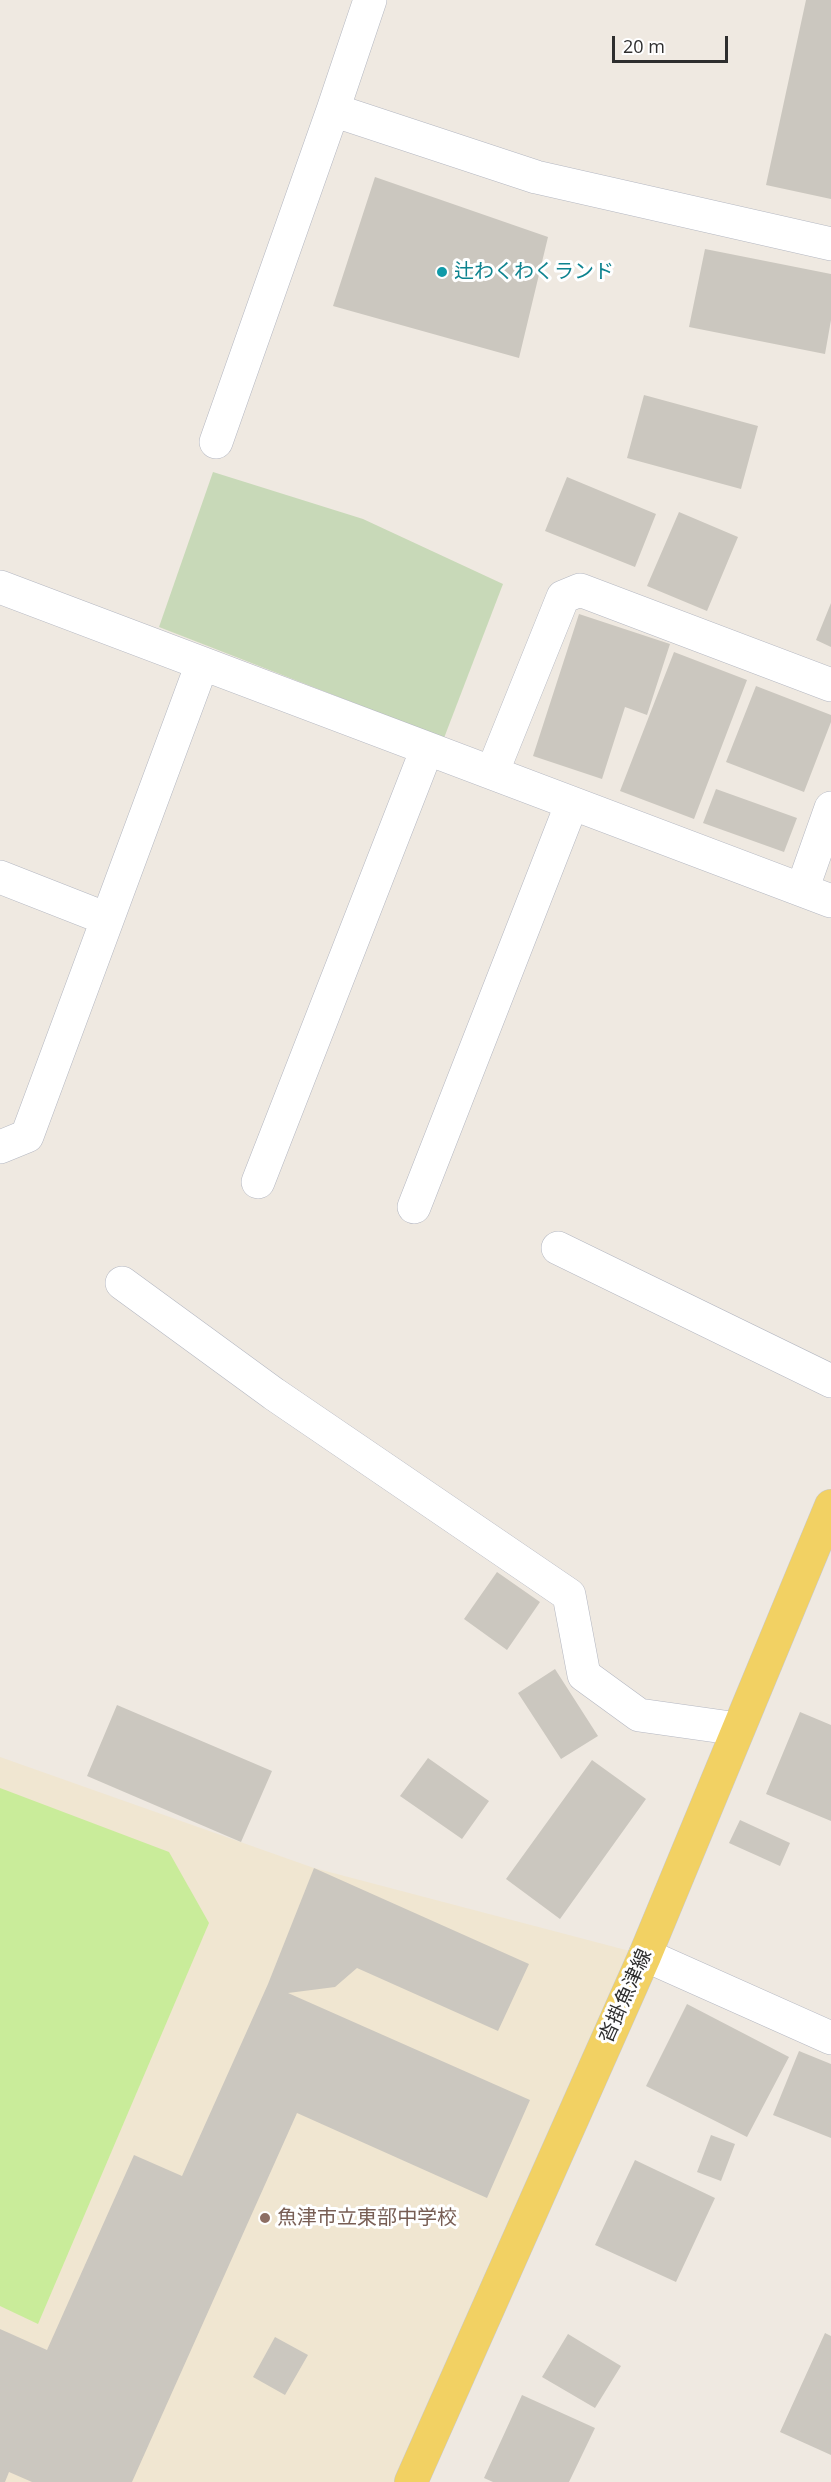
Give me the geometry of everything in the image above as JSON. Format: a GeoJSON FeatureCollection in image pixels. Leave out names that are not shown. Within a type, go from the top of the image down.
{"type":"FeatureCollection","features":[{"type":"Feature","properties":{"kind":"main road","name":"沓掛魚津線"},"geometry":{"type":"LineString","coordinates":[[411,2482],[645,1955],[831,1506]]}},
{"type":"Feature","properties":{"kind":"street"},"geometry":{"type":"LineString","coordinates":[[216,442],[370,0]]}},
{"type":"Feature","properties":{"kind":"street"},"geometry":{"type":"LineString","coordinates":[[333,110],[536,177],[831,244]]}},
{"type":"Feature","properties":{"kind":"street"},"geometry":{"type":"LineString","coordinates":[[0,587],[817,895],[831,808]]}},
{"type":"Feature","properties":{"kind":"street"},"geometry":{"type":"LineString","coordinates":[[492,773],[563,597],[580,590],[831,685]]}},
{"type":"Feature","properties":{"kind":"street"},"geometry":{"type":"LineString","coordinates":[[0,1148],[27,1136],[202,664]]}},
{"type":"Feature","properties":{"kind":"street"},"geometry":{"type":"LineString","coordinates":[[258,1182],[427,749]]}},
{"type":"Feature","properties":{"kind":"street"},"geometry":{"type":"LineString","coordinates":[[414,1207],[572,803]]}},
{"type":"Feature","properties":{"kind":"street"},"geometry":{"type":"LineString","coordinates":[[0,877],[107,919]]}},
{"type":"Feature","properties":{"kind":"street"},"geometry":{"type":"LineString","coordinates":[[558,1248],[831,1381]]}},
{"type":"Feature","properties":{"kind":"street"},"geometry":{"type":"LineString","coordinates":[[122,1283],[274,1394],[569,1595],[584,1675],[639,1715],[738,1729]]}},
{"type":"Feature","properties":{"kind":"street"},"geometry":{"type":"LineString","coordinates":[[645,1955],[831,2038]]}},
{"type":"Feature","properties":{"kind":"shaded area","name":"魚津市立東部中学校"},"geometry":{"type":"Polygon","coordinates":[[[0,1757],[314,1868],[645,1955],[415,2482],[0,2482],[0,1757]]]}},
{"type":"Feature","properties":{"kind":"green space"},"geometry":{"type":"Polygon","coordinates":[[[213,472],[363,519],[503,584],[444,738],[159,627],[213,472]]]}},
{"type":"Feature","properties":{"kind":"green space"},"geometry":{"type":"Polygon","coordinates":[[[0,1788],[169,1852],[209,1923],[38,2324],[0,2306],[0,1788]]]}},
{"type":"Feature","properties":{"kind":"building"},"geometry":{"type":"Polygon","coordinates":[[[806,0],[831,0],[831,199],[766,185],[806,0]]]}},
{"type":"Feature","properties":{"kind":"building","name":"辻わくわくランド"},"geometry":{"type":"Polygon","coordinates":[[[375,177],[548,237],[519,358],[333,306],[375,177]]]}},
{"type":"Feature","properties":{"kind":"building"},"geometry":{"type":"Polygon","coordinates":[[[705,249],[831,274],[831,320],[825,354],[689,327],[705,249]]]}},
{"type":"Feature","properties":{"kind":"building"},"geometry":{"type":"Polygon","coordinates":[[[644,395],[758,426],[741,489],[627,458],[644,395]]]}},
{"type":"Feature","properties":{"kind":"building"},"geometry":{"type":"Polygon","coordinates":[[[567,477],[656,514],[635,567],[545,531],[567,477]]]}},
{"type":"Feature","properties":{"kind":"building"},"geometry":{"type":"Polygon","coordinates":[[[679,512],[738,537],[707,611],[647,586],[679,512]]]}},
{"type":"Feature","properties":{"kind":"building"},"geometry":{"type":"Polygon","coordinates":[[[831,603],[831,647],[816,640],[831,603]]]}},
{"type":"Feature","properties":{"kind":"building"},"geometry":{"type":"Polygon","coordinates":[[[579,614],[670,644],[647,715],[625,707],[602,779],[533,756],[579,614]]]}},
{"type":"Feature","properties":{"kind":"building"},"geometry":{"type":"Polygon","coordinates":[[[674,652],[747,680],[694,819],[620,791],[674,652]]]}},
{"type":"Feature","properties":{"kind":"building"},"geometry":{"type":"Polygon","coordinates":[[[756,686],[831,715],[831,722],[804,792],[726,762],[756,686]]]}},
{"type":"Feature","properties":{"kind":"building"},"geometry":{"type":"Polygon","coordinates":[[[716,789],[797,818],[784,852],[703,823],[716,789]]]}},
{"type":"Feature","properties":{"kind":"building"},"geometry":{"type":"Polygon","coordinates":[[[497,1572],[540,1602],[507,1650],[464,1619],[497,1572]]]}},
{"type":"Feature","properties":{"kind":"building"},"geometry":{"type":"Polygon","coordinates":[[[555,1669],[598,1736],[561,1759],[518,1693],[555,1669]]]}},
{"type":"Feature","properties":{"kind":"building"},"geometry":{"type":"Polygon","coordinates":[[[117,1705],[272,1771],[241,1842],[87,1776],[117,1705]]]}},
{"type":"Feature","properties":{"kind":"building"},"geometry":{"type":"Polygon","coordinates":[[[800,1712],[831,1725],[831,1821],[766,1794],[800,1712]]]}},
{"type":"Feature","properties":{"kind":"building"},"geometry":{"type":"Polygon","coordinates":[[[428,1758],[489,1801],[462,1839],[400,1796],[428,1758]]]}},
{"type":"Feature","properties":{"kind":"building"},"geometry":{"type":"Polygon","coordinates":[[[592,1760],[646,1799],[560,1919],[506,1879],[592,1760]]]}},
{"type":"Feature","properties":{"kind":"building"},"geometry":{"type":"Polygon","coordinates":[[[740,1820],[790,1843],[780,1866],[729,1843],[740,1820]]]}},
{"type":"Feature","properties":{"kind":"building"},"geometry":{"type":"Polygon","coordinates":[[[314,1868],[529,1964],[498,2031],[357,1968],[335,1987],[288,1993],[530,2100],[487,2198],[297,2113],[132,2482],[32,2482],[9,2472],[5,2482],[0,2482],[0,2329],[47,2350],[134,2155],[182,2176],[268,1984],[314,1868]]]}},
{"type":"Feature","properties":{"kind":"building"},"geometry":{"type":"Polygon","coordinates":[[[687,2004],[789,2057],[747,2137],[646,2086],[687,2004]]]}},
{"type":"Feature","properties":{"kind":"building"},"geometry":{"type":"Polygon","coordinates":[[[799,2051],[831,2064],[831,2138],[773,2115],[799,2051]]]}},
{"type":"Feature","properties":{"kind":"building"},"geometry":{"type":"Polygon","coordinates":[[[711,2135],[735,2144],[721,2181],[697,2172],[711,2135]]]}},
{"type":"Feature","properties":{"kind":"building"},"geometry":{"type":"Polygon","coordinates":[[[635,2160],[715,2198],[676,2282],[595,2245],[635,2160]]]}},
{"type":"Feature","properties":{"kind":"building"},"geometry":{"type":"Polygon","coordinates":[[[825,2333],[831,2336],[831,2455],[780,2432],[825,2333]]]}},
{"type":"Feature","properties":{"kind":"building"},"geometry":{"type":"Polygon","coordinates":[[[568,2334],[621,2366],[595,2408],[542,2377],[568,2334]]]}},
{"type":"Feature","properties":{"kind":"building"},"geometry":{"type":"Polygon","coordinates":[[[275,2337],[308,2355],[285,2395],[253,2377],[275,2337]]]}},
{"type":"Feature","properties":{"kind":"building"},"geometry":{"type":"Polygon","coordinates":[[[522,2395],[595,2428],[569,2482],[493,2482],[484,2478],[522,2395]]]}},
{"type":"Feature","properties":{"kind":"place","name":"辻わくわくランド"},"geometry":{"type":"Point","coordinates":[442,272]}},
{"type":"Feature","properties":{"kind":"place","name":"魚津市立東部中学校"},"geometry":{"type":"Point","coordinates":[265,2218]}}]}
